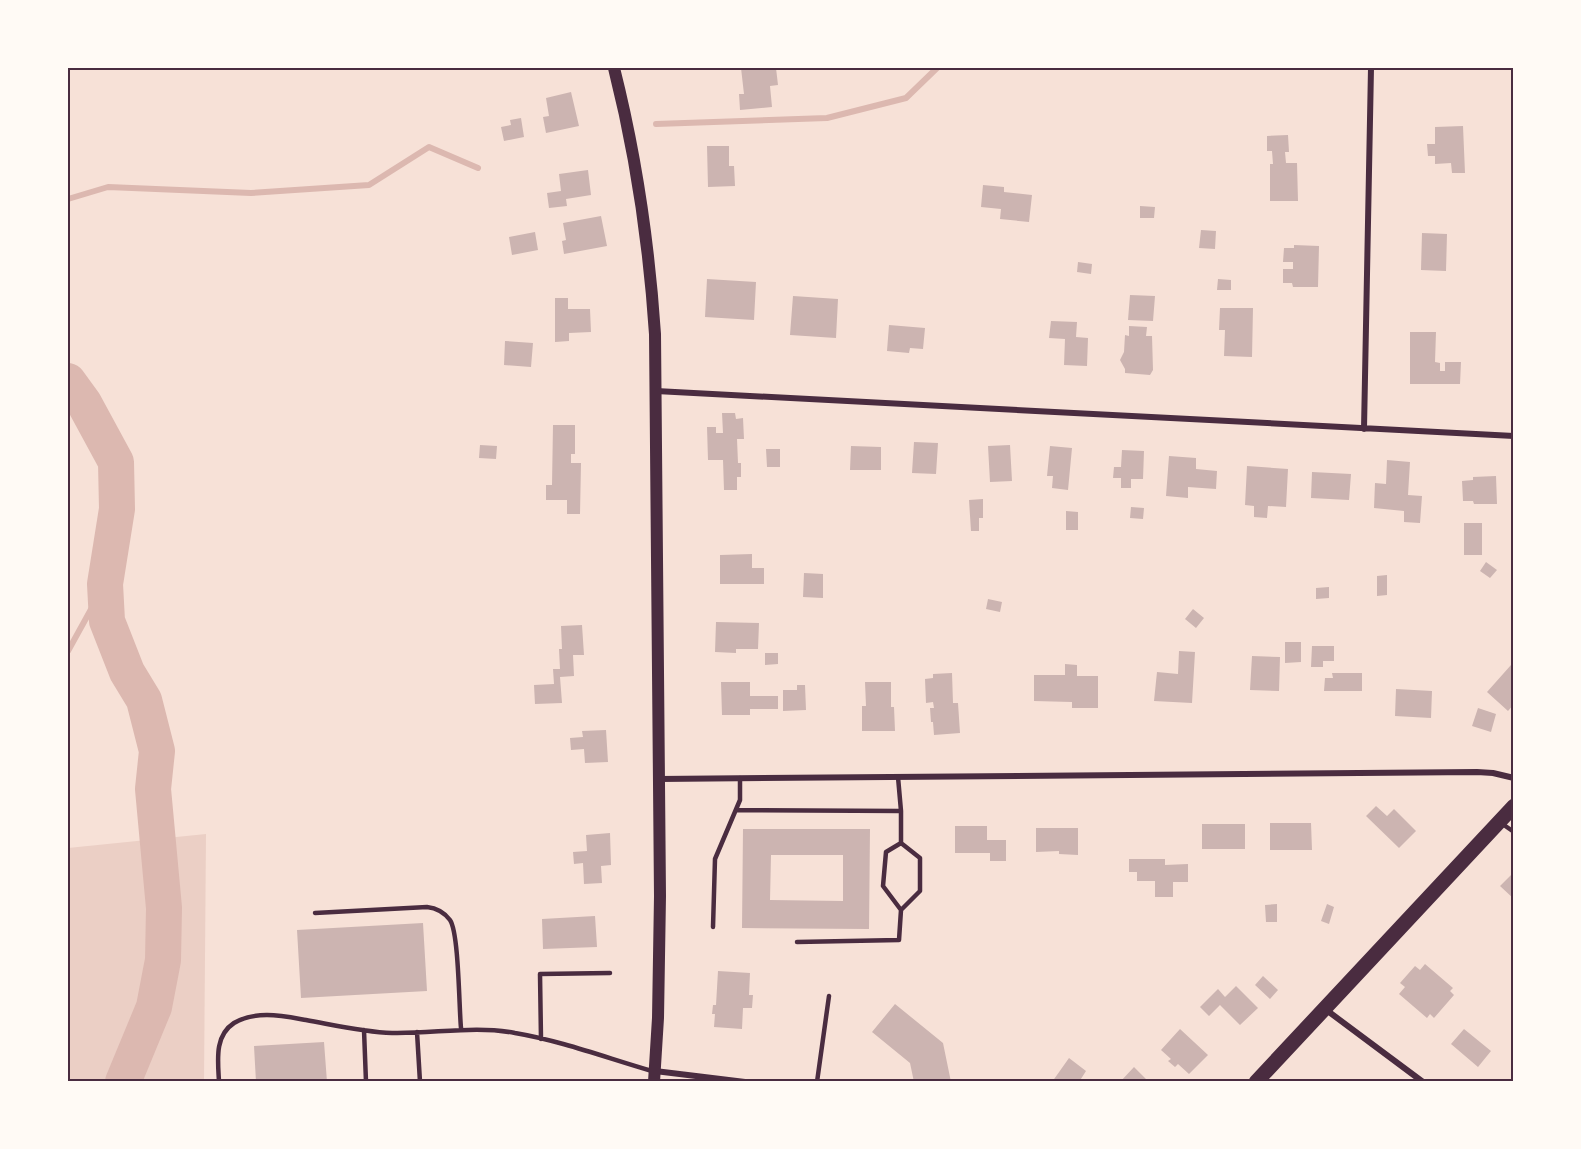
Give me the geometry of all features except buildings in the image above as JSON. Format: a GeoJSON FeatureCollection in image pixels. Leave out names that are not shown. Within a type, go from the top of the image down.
{"type":"FeatureCollection","features":[{"type":"Feature","properties":{"kind":"main road"},"geometry":{"type":"LineString","coordinates":[[614,68],[637,177],[652,289],[656,391],[659,779],[659,976],[654,1076]]}},
{"type":"Feature","properties":{"kind":"main road"},"geometry":{"type":"LineString","coordinates":[[1256,1082],[1514,806]]}},
{"type":"Feature","properties":{"kind":"street"},"geometry":{"type":"LineString","coordinates":[[1364,429],[1371,68]]}},
{"type":"Feature","properties":{"kind":"street"},"geometry":{"type":"LineString","coordinates":[[656,391],[1514,436]]}},
{"type":"Feature","properties":{"kind":"street"},"geometry":{"type":"LineString","coordinates":[[659,779],[1477,772],[1514,778]]}},
{"type":"Feature","properties":{"kind":"street"},"geometry":{"type":"LineString","coordinates":[[1324,1009],[1423,1082]]}},
{"type":"Feature","properties":{"kind":"street"},"geometry":{"type":"LineString","coordinates":[[654,1076],[745,1082]]}},
{"type":"Feature","properties":{"kind":"lane"},"geometry":{"type":"LineString","coordinates":[[898,777],[901,843]]}},
{"type":"Feature","properties":{"kind":"lane"},"geometry":{"type":"LineString","coordinates":[[713,927],[715,859],[740,800],[740,778]]}},
{"type":"Feature","properties":{"kind":"lane"},"geometry":{"type":"LineString","coordinates":[[736,810],[901,811]]}},
{"type":"Feature","properties":{"kind":"lane"},"geometry":{"type":"LineString","coordinates":[[1499,821],[1514,832]]}},
{"type":"Feature","properties":{"kind":"lane"},"geometry":{"type":"LineString","coordinates":[[797,942],[899,940],[901,910],[883,886],[886,852],[901,843]]}},
{"type":"Feature","properties":{"kind":"lane"},"geometry":{"type":"LineString","coordinates":[[901,843],[920,858],[920,891],[901,910]]}},
{"type":"Feature","properties":{"kind":"lane"},"geometry":{"type":"LineString","coordinates":[[315,913],[427,907],[437,909],[444,914],[454,929],[461,1029]]}},
{"type":"Feature","properties":{"kind":"lane"},"geometry":{"type":"LineString","coordinates":[[541,1039],[540,974],[610,973]]}},
{"type":"Feature","properties":{"kind":"lane"},"geometry":{"type":"LineString","coordinates":[[817,1082],[829,996]]}},
{"type":"Feature","properties":{"kind":"lane"},"geometry":{"type":"LineString","coordinates":[[219,1082],[218,1044],[225,1032],[234,1023],[260,1015],[279,1015],[393,1033],[493,1029],[541,1039],[654,1076]]}},
{"type":"Feature","properties":{"kind":"lane"},"geometry":{"type":"LineString","coordinates":[[364,1030],[366,1082]]}},
{"type":"Feature","properties":{"kind":"lane"},"geometry":{"type":"LineString","coordinates":[[417,1032],[420,1082]]}},
{"type":"Feature","properties":{"kind":"shaded area"},"geometry":{"type":"Polygon","coordinates":[[[206,834],[204,1081],[68,1081],[68,848],[206,834]]]}},
{"type":"Feature","properties":{"kind":"waterway"},"geometry":{"type":"LineString","coordinates":[[656,124],[827,118],[906,98],[937,68]]}},
{"type":"Feature","properties":{"kind":"waterway"},"geometry":{"type":"LineString","coordinates":[[68,199],[108,187],[251,193],[369,185],[429,147],[478,168]]}},
{"type":"Feature","properties":{"kind":"waterway"},"geometry":{"type":"LineString","coordinates":[[68,381],[84,403],[116,462],[117,509],[105,584],[107,621],[127,672],[144,700],[157,751],[153,789],[164,908],[163,960],[154,1007],[123,1082]]}},
{"type":"Feature","properties":{"kind":"waterway"},"geometry":{"type":"LineString","coordinates":[[68,651],[105,584]]}}]}
